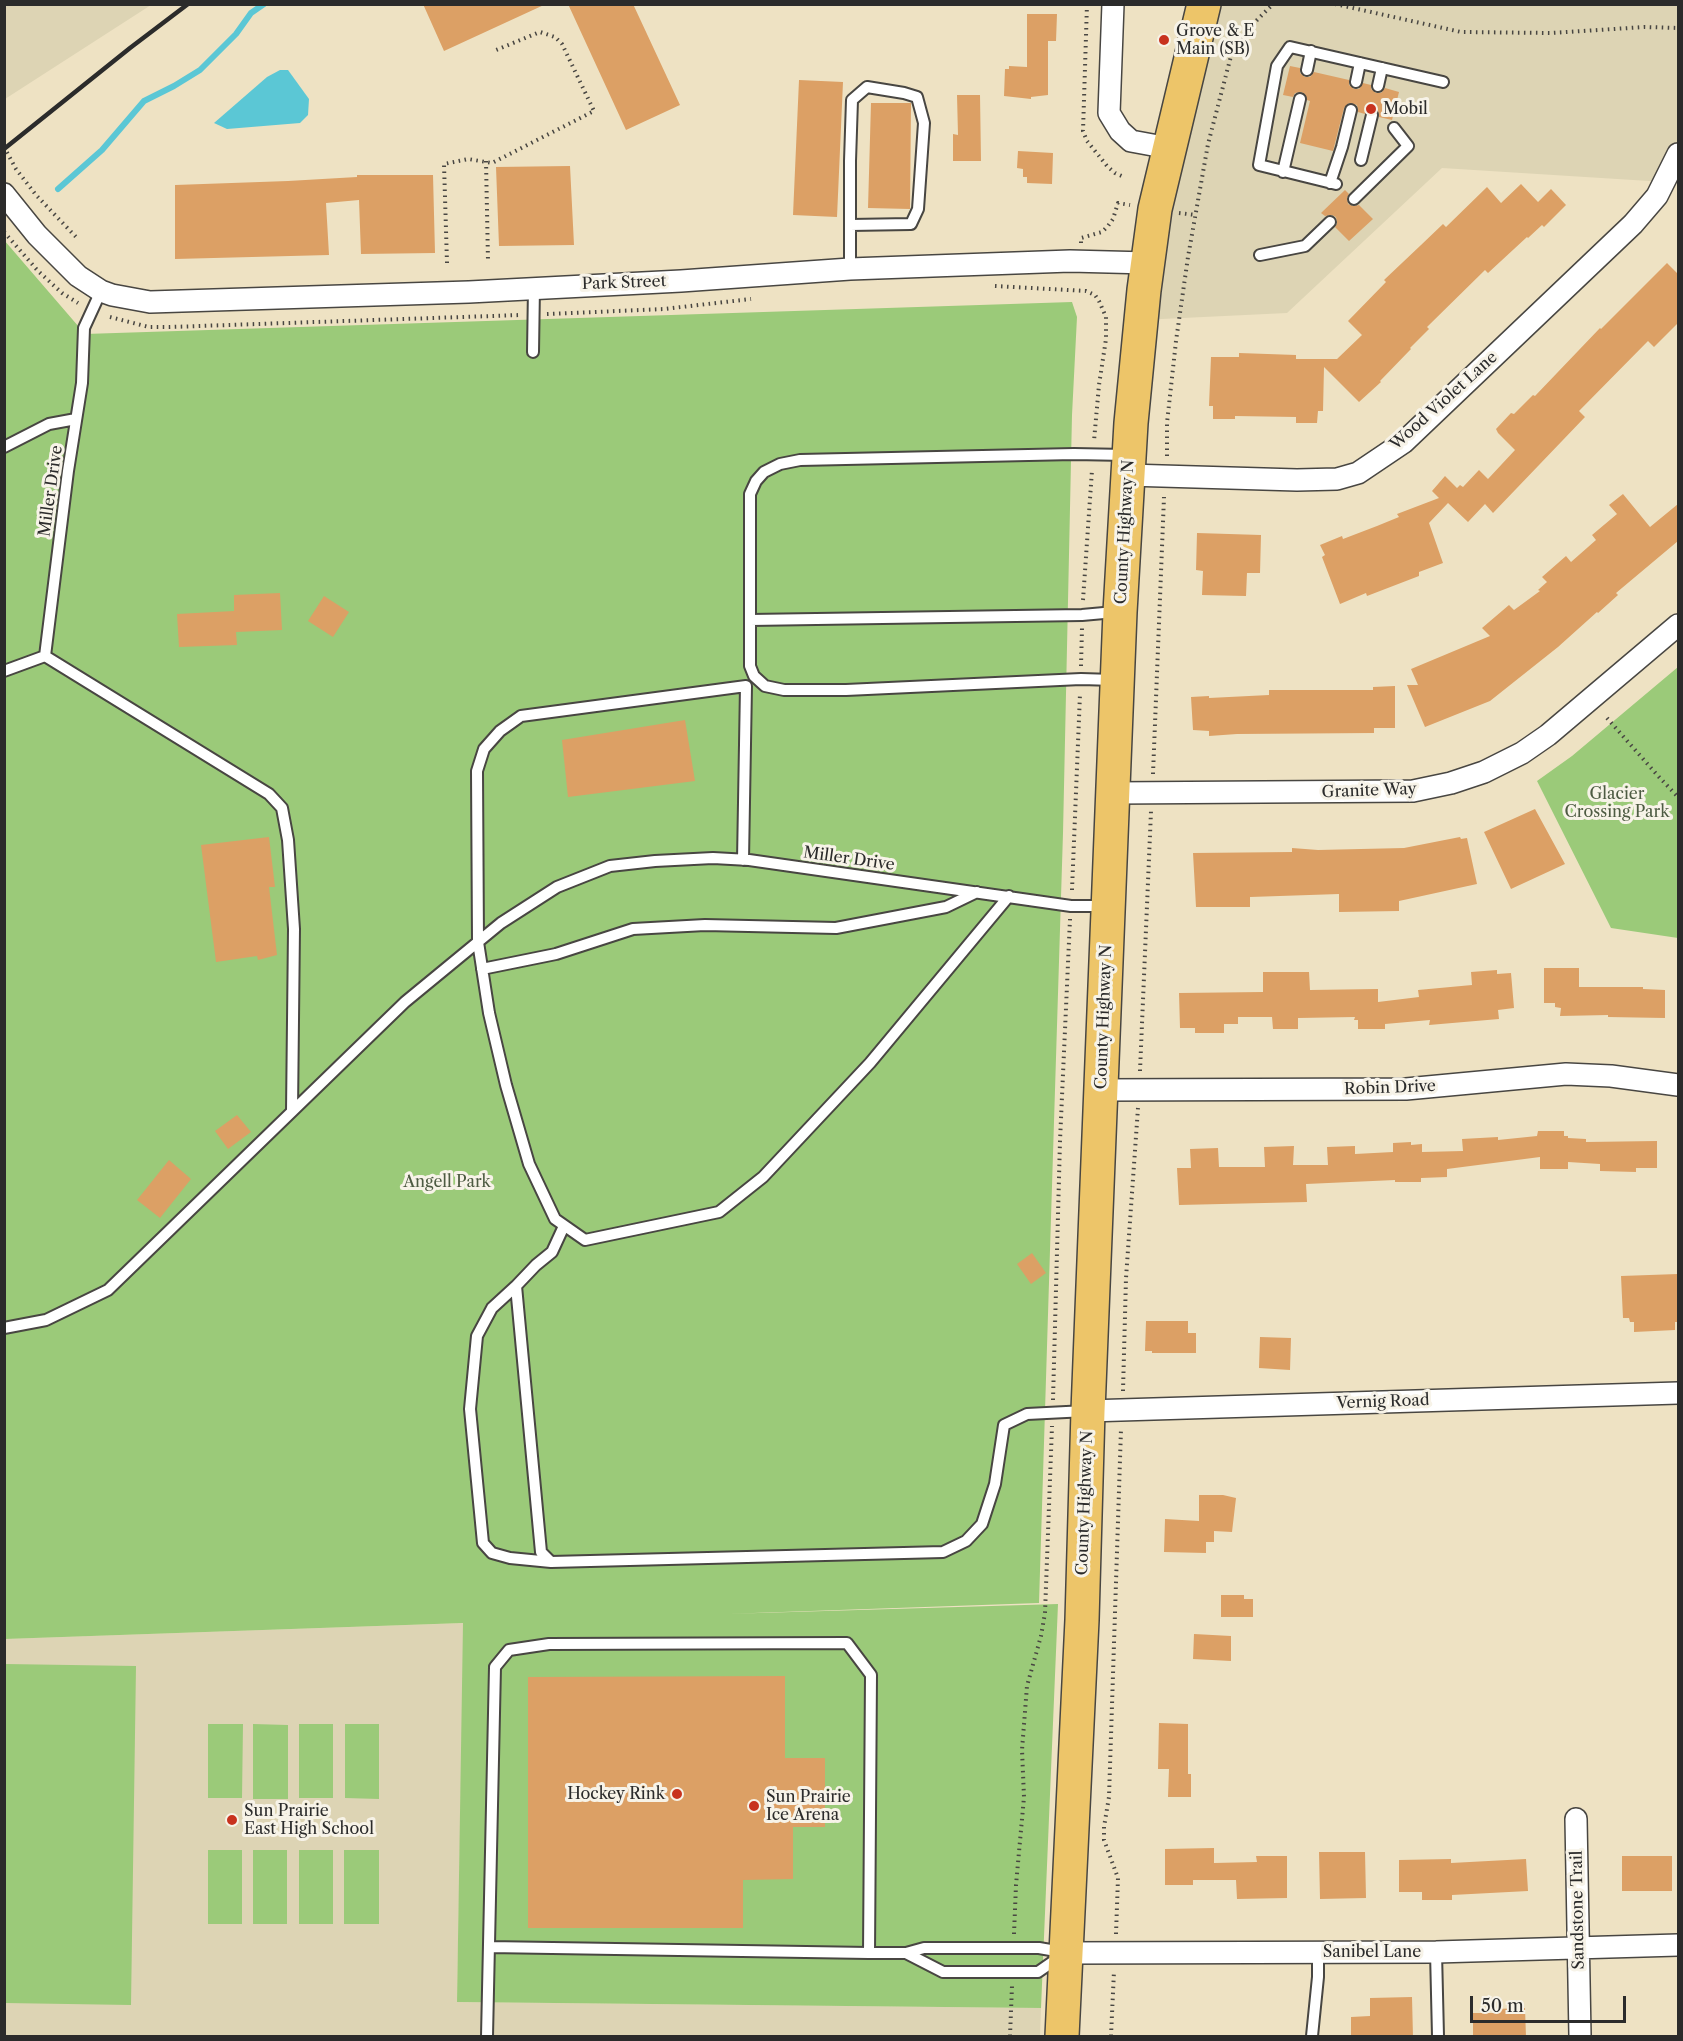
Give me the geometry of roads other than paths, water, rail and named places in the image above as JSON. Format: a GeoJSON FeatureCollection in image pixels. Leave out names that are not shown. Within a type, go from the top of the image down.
{"type":"FeatureCollection","features":[{"type":"Feature","properties":{"kind":"main road","name":"County Highway N"},"geometry":{"type":"LineString","coordinates":[[1062,2037],[1082,1620],[1088,1411],[1120,612],[1133,403],[1155,208],[1204,4]]}},
{"type":"Feature","properties":{"kind":"street"},"geometry":{"type":"LineString","coordinates":[[1113,4],[1109,113],[1120,131],[1131,141],[1169,148]]}},
{"type":"Feature","properties":{"kind":"street","name":"Wood Violet Lane"},"geometry":{"type":"LineString","coordinates":[[1129,465],[1297,480],[1337,479],[1358,473],[1404,442],[1633,224],[1657,196],[1678,154]]}},
{"type":"Feature","properties":{"kind":"street"},"geometry":{"type":"LineString","coordinates":[[4,194],[58,257],[78,276],[101,291]]}},
{"type":"Feature","properties":{"kind":"street","name":"Park Street"},"geometry":{"type":"LineString","coordinates":[[101,291],[142,300],[175,302],[681,280],[850,269],[1070,261],[1148,263]]}},
{"type":"Feature","properties":{"kind":"street","name":"Granite Way"},"geometry":{"type":"LineString","coordinates":[[1114,793],[1413,791],[1451,783],[1484,772],[1522,753],[1548,735],[1678,625]]}},
{"type":"Feature","properties":{"kind":"street","name":"Robin Drive"},"geometry":{"type":"LineString","coordinates":[[1101,1090],[1406,1089],[1566,1074],[1611,1076],[1678,1085]]}},
{"type":"Feature","properties":{"kind":"street","name":"Vernig Road"},"geometry":{"type":"LineString","coordinates":[[1088,1411],[1678,1393]]}},
{"type":"Feature","properties":{"kind":"street","name":"Sandstone Trail"},"geometry":{"type":"LineString","coordinates":[[1576,1819],[1580,2037]]}},
{"type":"Feature","properties":{"kind":"street","name":"Sanibel Lane"},"geometry":{"type":"LineString","coordinates":[[1065,1953],[1436,1952],[1678,1945]]}},
{"type":"Feature","properties":{"kind":"lane"},"geometry":{"type":"LineString","coordinates":[[1351,110],[1333,184],[1259,165],[1277,66],[1290,47],[1443,82]]}},
{"type":"Feature","properties":{"kind":"lane"},"geometry":{"type":"LineString","coordinates":[[1307,70],[1311,51]]}},
{"type":"Feature","properties":{"kind":"lane"},"geometry":{"type":"LineString","coordinates":[[1356,82],[1360,63]]}},
{"type":"Feature","properties":{"kind":"lane"},"geometry":{"type":"LineString","coordinates":[[1378,86],[1382,68]]}},
{"type":"Feature","properties":{"kind":"lane"},"geometry":{"type":"LineString","coordinates":[[850,225],[911,224],[918,209],[924,123],[917,98],[904,93],[867,87],[852,100],[850,225],[850,269]]}},
{"type":"Feature","properties":{"kind":"lane"},"geometry":{"type":"LineString","coordinates":[[1283,172],[1300,99]]}},
{"type":"Feature","properties":{"kind":"lane"},"geometry":{"type":"LineString","coordinates":[[1361,160],[1372,115]]}},
{"type":"Feature","properties":{"kind":"lane"},"geometry":{"type":"LineString","coordinates":[[1354,199],[1408,146],[1394,128]]}},
{"type":"Feature","properties":{"kind":"lane"},"geometry":{"type":"LineString","coordinates":[[1260,255],[1305,246],[1330,222]]}},
{"type":"Feature","properties":{"kind":"lane"},"geometry":{"type":"LineString","coordinates":[[532,352],[534,287]]}},
{"type":"Feature","properties":{"kind":"lane","name":"Miller Drive"},"geometry":{"type":"LineString","coordinates":[[45,656],[82,383],[84,328],[101,291]]}},
{"type":"Feature","properties":{"kind":"lane"},"geometry":{"type":"LineString","coordinates":[[4,447],[49,424],[76,419]]}},
{"type":"Feature","properties":{"kind":"lane"},"geometry":{"type":"LineString","coordinates":[[1119,680],[1081,679],[846,690],[784,690],[765,686],[754,676],[750,666],[750,494],[760,476],[780,464],[800,460],[1094,454],[1129,465]]}},
{"type":"Feature","properties":{"kind":"lane"},"geometry":{"type":"LineString","coordinates":[[750,620],[1082,615],[1120,612]]}},
{"type":"Feature","properties":{"kind":"lane"},"geometry":{"type":"LineString","coordinates":[[4,671],[45,656],[269,794],[282,808],[288,840],[294,929],[292,1111]]}},
{"type":"Feature","properties":{"kind":"lane"},"geometry":{"type":"LineString","coordinates":[[744,860],[746,686],[521,716],[500,731],[484,749],[477,771],[478,942],[489,1014],[506,1085],[530,1164],[555,1219],[585,1240],[719,1212],[763,1177],[870,1063],[1009,896]]}},
{"type":"Feature","properties":{"kind":"lane","name":"Miller Drive"},"geometry":{"type":"LineString","coordinates":[[4,1328],[46,1320],[108,1290],[405,1002],[501,923],[556,887],[610,866],[713,858],[744,860],[1071,906],[1109,906]]}},
{"type":"Feature","properties":{"kind":"lane"},"geometry":{"type":"LineString","coordinates":[[482,969],[556,954],[633,929],[705,925],[836,928],[946,907],[977,892]]}},
{"type":"Feature","properties":{"kind":"lane"},"geometry":{"type":"LineString","coordinates":[[564,1226],[552,1252],[492,1308],[477,1336],[470,1409],[483,1543],[492,1553],[510,1558],[551,1562],[943,1552],[966,1540],[982,1524],[995,1484],[1004,1425],[1027,1413],[1088,1411]]}},
{"type":"Feature","properties":{"kind":"lane"},"geometry":{"type":"LineString","coordinates":[[516,1286],[541,1552],[551,1562]]}},
{"type":"Feature","properties":{"kind":"lane"},"geometry":{"type":"LineString","coordinates":[[487,2037],[495,1667],[509,1650],[549,1644],[847,1643],[871,1675],[869,1953]]}},
{"type":"Feature","properties":{"kind":"lane"},"geometry":{"type":"LineString","coordinates":[[489,1947],[869,1953],[906,1953],[924,1948],[1039,1948],[1065,1953]]}},
{"type":"Feature","properties":{"kind":"lane"},"geometry":{"type":"LineString","coordinates":[[1312,2037],[1318,1952]]}},
{"type":"Feature","properties":{"kind":"lane"},"geometry":{"type":"LineString","coordinates":[[1436,1952],[1438,2037]]}},
{"type":"Feature","properties":{"kind":"lane"},"geometry":{"type":"LineString","coordinates":[[906,1953],[943,1972],[1038,1972],[1065,1953]]}},
{"type":"Feature","properties":{"kind":"water"},"geometry":{"type":"Polygon","coordinates":[[[280,70],[288,70],[309,99],[308,115],[300,123],[227,129],[214,123],[267,77],[280,70]]]}},
{"type":"Feature","properties":{"kind":"waterway"},"geometry":{"type":"LineString","coordinates":[[58,189],[102,150],[144,101],[200,70],[236,34],[251,13],[264,4]]}},
{"type":"Feature","properties":{"kind":"railway"},"geometry":{"type":"LineString","coordinates":[[4,149],[188,4]]}},
{"type":"Feature","properties":{"kind":"place","name":"Grove & E Main (SB)"},"geometry":{"type":"Point","coordinates":[1164,40]}},
{"type":"Feature","properties":{"kind":"place","name":"Mobil"},"geometry":{"type":"Point","coordinates":[1371,109]}},
{"type":"Feature","properties":{"kind":"place","name":"Hockey Rink"},"geometry":{"type":"Point","coordinates":[677,1794]}},
{"type":"Feature","properties":{"kind":"place","name":"Sun Prairie Ice Arena"},"geometry":{"type":"Point","coordinates":[754,1806]}},
{"type":"Feature","properties":{"kind":"place","name":"Sun Prairie East High School"},"geometry":{"type":"Point","coordinates":[232,1820]}},
{"type":"Feature","properties":{"kind":"park label","name":"Glacier Crossing Park"},"geometry":{"type":"Point","coordinates":[1617,803]}},
{"type":"Feature","properties":{"kind":"park label","name":"Angell Park"},"geometry":{"type":"Point","coordinates":[447,1182]}}]}
